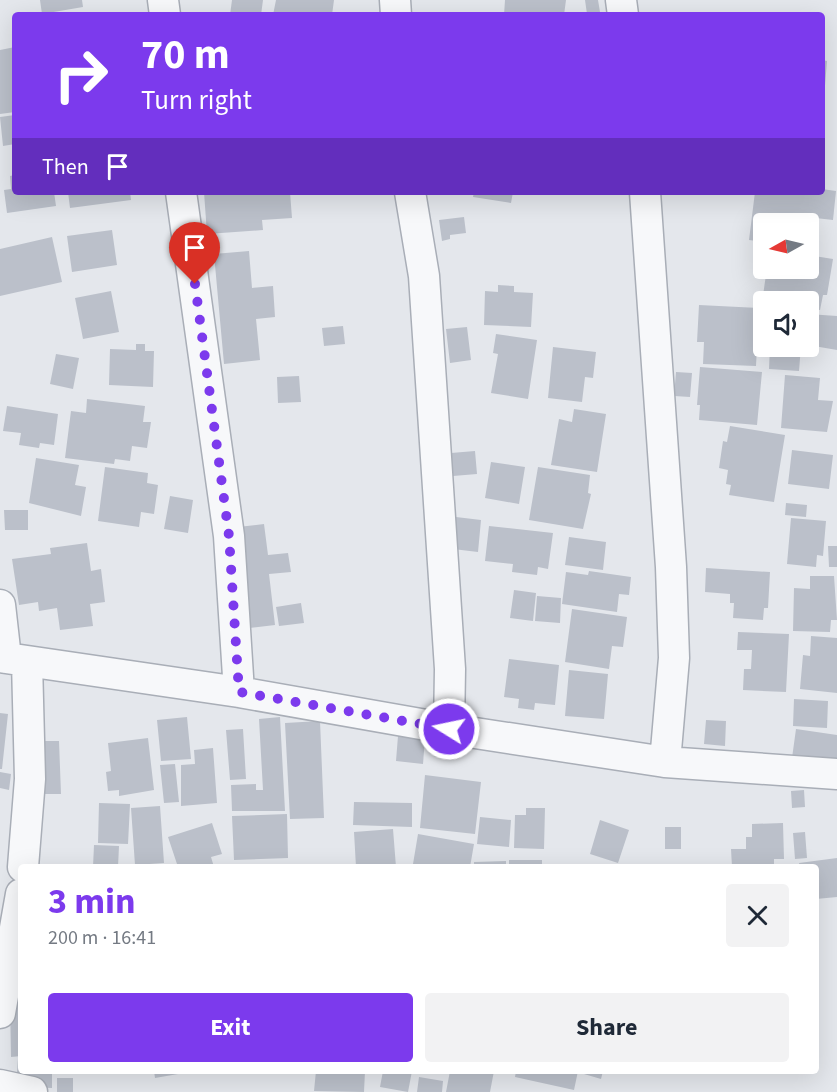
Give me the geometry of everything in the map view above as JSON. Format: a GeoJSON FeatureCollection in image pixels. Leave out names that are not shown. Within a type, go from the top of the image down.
{"type":"FeatureCollection","features":[{"type":"Feature","properties":{"kind":"street"},"geometry":{"type":"LineString","coordinates":[[181,195],[229,536],[239,692]]}},
{"type":"Feature","properties":{"kind":"street"},"geometry":{"type":"LineString","coordinates":[[410,195],[424,276],[450,669],[449,729]]}},
{"type":"Feature","properties":{"kind":"street"},"geometry":{"type":"LineString","coordinates":[[645,195],[671,567],[674,658],[666,762]]}},
{"type":"Feature","properties":{"kind":"street"},"geometry":{"type":"LineString","coordinates":[[0,605],[30,779],[23,864]]}},
{"type":"Feature","properties":{"kind":"street"},"geometry":{"type":"LineString","coordinates":[[11,659],[239,692],[449,729],[666,762],[837,774]]}},
{"type":"Feature","properties":{"kind":"street"},"geometry":{"type":"LineString","coordinates":[[0,885],[18,891]]}},
{"type":"Feature","properties":{"kind":"street"},"geometry":{"type":"LineString","coordinates":[[0,1012],[18,909]]}},
{"type":"Feature","properties":{"kind":"street"},"geometry":{"type":"LineString","coordinates":[[0,1085],[32,1092]]}},
{"type":"Feature","properties":{"kind":"building"},"geometry":{"type":"Polygon","coordinates":[[[40,0],[82,0],[83,7],[42,12],[40,0]]]}},
{"type":"Feature","properties":{"kind":"building"},"geometry":{"type":"Polygon","coordinates":[[[232,0],[263,0],[261,12],[230,12],[232,0]]]}},
{"type":"Feature","properties":{"kind":"building"},"geometry":{"type":"Polygon","coordinates":[[[276,0],[334,0],[332,12],[274,12],[276,0]]]}},
{"type":"Feature","properties":{"kind":"building"},"geometry":{"type":"Polygon","coordinates":[[[505,0],[566,0],[564,12],[504,12],[505,0]]]}},
{"type":"Feature","properties":{"kind":"building"},"geometry":{"type":"Polygon","coordinates":[[[585,0],[598,0],[600,12],[587,12],[585,0]]]}},
{"type":"Feature","properties":{"kind":"building"},"geometry":{"type":"Polygon","coordinates":[[[12,48],[12,112],[0,114],[0,50],[12,48]]]}},
{"type":"Feature","properties":{"kind":"building"},"geometry":{"type":"Polygon","coordinates":[[[825,61],[827,61],[825,86],[825,61]]]}},
{"type":"Feature","properties":{"kind":"building"},"geometry":{"type":"Polygon","coordinates":[[[12,115],[12,144],[3,146],[0,117],[12,115]]]}},
{"type":"Feature","properties":{"kind":"building"},"geometry":{"type":"Polygon","coordinates":[[[10,176],[12,176],[12,195],[54,195],[56,206],[7,213],[4,190],[11,189],[10,176]]]}},
{"type":"Feature","properties":{"kind":"building"},"geometry":{"type":"Polygon","coordinates":[[[825,189],[836,191],[833,220],[819,218],[819,213],[753,213],[753,241],[749,240],[755,195],[825,195],[825,189]]]}},
{"type":"Feature","properties":{"kind":"building"},"geometry":{"type":"Polygon","coordinates":[[[68,195],[130,195],[131,200],[70,208],[68,195]]]}},
{"type":"Feature","properties":{"kind":"building"},"geometry":{"type":"Polygon","coordinates":[[[204,195],[290,195],[292,218],[262,220],[263,230],[207,234],[204,195]]]}},
{"type":"Feature","properties":{"kind":"building"},"geometry":{"type":"Polygon","coordinates":[[[473,195],[512,195],[511,203],[473,197],[473,195]]]}},
{"type":"Feature","properties":{"kind":"building"},"geometry":{"type":"Polygon","coordinates":[[[464,217],[466,233],[450,235],[450,239],[442,241],[439,220],[464,217]]]}},
{"type":"Feature","properties":{"kind":"building"},"geometry":{"type":"Polygon","coordinates":[[[112,230],[117,265],[72,272],[67,236],[112,230]]]}},
{"type":"Feature","properties":{"kind":"building"},"geometry":{"type":"Polygon","coordinates":[[[52,237],[62,282],[0,296],[0,249],[52,237]]]}},
{"type":"Feature","properties":{"kind":"building"},"geometry":{"type":"Polygon","coordinates":[[[249,251],[252,288],[273,286],[275,317],[256,319],[260,360],[224,364],[214,254],[249,251]]]}},
{"type":"Feature","properties":{"kind":"building"},"geometry":{"type":"Polygon","coordinates":[[[819,257],[833,259],[827,295],[823,295],[820,310],[819,291],[764,291],[765,279],[819,279],[819,257]]]}},
{"type":"Feature","properties":{"kind":"building"},"geometry":{"type":"Polygon","coordinates":[[[498,285],[514,286],[514,292],[533,293],[531,327],[484,325],[485,291],[498,292],[498,285]]]}},
{"type":"Feature","properties":{"kind":"building"},"geometry":{"type":"Polygon","coordinates":[[[111,291],[119,332],[83,339],[75,298],[111,291]]]}},
{"type":"Feature","properties":{"kind":"building"},"geometry":{"type":"Polygon","coordinates":[[[699,305],[753,308],[753,357],[756,357],[756,366],[703,364],[704,342],[697,342],[699,305]]]}},
{"type":"Feature","properties":{"kind":"building"},"geometry":{"type":"Polygon","coordinates":[[[819,315],[837,316],[837,350],[819,347],[819,315]]]}},
{"type":"Feature","properties":{"kind":"building"},"geometry":{"type":"Polygon","coordinates":[[[343,326],[345,344],[324,346],[322,328],[343,326]]]}},
{"type":"Feature","properties":{"kind":"building"},"geometry":{"type":"Polygon","coordinates":[[[467,327],[471,360],[450,363],[446,329],[467,327]]]}},
{"type":"Feature","properties":{"kind":"building"},"geometry":{"type":"Polygon","coordinates":[[[496,334],[537,340],[528,399],[491,393],[498,354],[493,353],[496,334]]]}},
{"type":"Feature","properties":{"kind":"building"},"geometry":{"type":"Polygon","coordinates":[[[136,344],[145,344],[145,351],[154,351],[153,387],[109,385],[110,349],[136,350],[136,344]]]}},
{"type":"Feature","properties":{"kind":"building"},"geometry":{"type":"Polygon","coordinates":[[[553,347],[596,352],[593,378],[585,377],[582,402],[548,398],[553,347]]]}},
{"type":"Feature","properties":{"kind":"building"},"geometry":{"type":"Polygon","coordinates":[[[56,354],[79,358],[73,389],[50,384],[56,354]]]}},
{"type":"Feature","properties":{"kind":"building"},"geometry":{"type":"Polygon","coordinates":[[[770,357],[800,357],[799,371],[769,369],[770,357]]]}},
{"type":"Feature","properties":{"kind":"building"},"geometry":{"type":"Polygon","coordinates":[[[700,367],[762,372],[757,425],[699,420],[700,405],[697,405],[700,367]]]}},
{"type":"Feature","properties":{"kind":"building"},"geometry":{"type":"Polygon","coordinates":[[[676,372],[692,373],[690,397],[674,396],[676,372]]]}},
{"type":"Feature","properties":{"kind":"building"},"geometry":{"type":"Polygon","coordinates":[[[785,375],[820,378],[818,400],[833,401],[827,432],[781,428],[785,375]]]}},
{"type":"Feature","properties":{"kind":"building"},"geometry":{"type":"Polygon","coordinates":[[[299,376],[301,402],[278,403],[277,377],[299,376]]]}},
{"type":"Feature","properties":{"kind":"building"},"geometry":{"type":"Polygon","coordinates":[[[87,399],[145,406],[143,422],[151,422],[147,448],[132,446],[130,461],[115,459],[114,464],[65,458],[71,411],[86,413],[87,399]]]}},
{"type":"Feature","properties":{"kind":"building"},"geometry":{"type":"Polygon","coordinates":[[[7,406],[58,414],[54,445],[40,443],[39,448],[19,445],[21,433],[3,431],[7,406]]]}},
{"type":"Feature","properties":{"kind":"building"},"geometry":{"type":"Polygon","coordinates":[[[574,409],[606,414],[597,472],[551,465],[559,419],[572,422],[574,409]]]}},
{"type":"Feature","properties":{"kind":"building"},"geometry":{"type":"Polygon","coordinates":[[[730,426],[785,435],[774,502],[729,495],[731,485],[726,484],[728,470],[719,468],[723,441],[727,442],[730,426]]]}},
{"type":"Feature","properties":{"kind":"building"},"geometry":{"type":"Polygon","coordinates":[[[792,450],[833,455],[829,489],[788,484],[792,450]]]}},
{"type":"Feature","properties":{"kind":"building"},"geometry":{"type":"Polygon","coordinates":[[[475,451],[477,474],[453,476],[451,453],[475,451]]]}},
{"type":"Feature","properties":{"kind":"building"},"geometry":{"type":"Polygon","coordinates":[[[36,458],[79,465],[75,485],[86,487],[81,516],[29,503],[36,458]]]}},
{"type":"Feature","properties":{"kind":"building"},"geometry":{"type":"Polygon","coordinates":[[[491,462],[525,467],[519,504],[485,498],[491,462]]]}},
{"type":"Feature","properties":{"kind":"building"},"geometry":{"type":"Polygon","coordinates":[[[105,467],[148,473],[147,483],[158,485],[154,514],[141,512],[139,527],[98,521],[105,467]]]}},
{"type":"Feature","properties":{"kind":"building"},"geometry":{"type":"Polygon","coordinates":[[[538,467],[590,475],[588,493],[591,494],[583,529],[529,520],[538,467]]]}},
{"type":"Feature","properties":{"kind":"building"},"geometry":{"type":"Polygon","coordinates":[[[170,496],[193,500],[188,533],[164,529],[170,496]]]}},
{"type":"Feature","properties":{"kind":"building"},"geometry":{"type":"Polygon","coordinates":[[[786,503],[807,505],[806,517],[785,515],[786,503]]]}},
{"type":"Feature","properties":{"kind":"building"},"geometry":{"type":"Polygon","coordinates":[[[4,510],[28,510],[28,530],[5,530],[4,510]]]}},
{"type":"Feature","properties":{"kind":"building"},"geometry":{"type":"Polygon","coordinates":[[[456,517],[481,520],[478,552],[453,549],[456,517]]]}},
{"type":"Feature","properties":{"kind":"building"},"geometry":{"type":"Polygon","coordinates":[[[791,518],[826,521],[823,556],[817,555],[816,567],[787,564],[791,518]]]}},
{"type":"Feature","properties":{"kind":"building"},"geometry":{"type":"Polygon","coordinates":[[[264,524],[268,555],[288,553],[291,572],[269,574],[275,625],[249,628],[238,527],[264,524]]]}},
{"type":"Feature","properties":{"kind":"building"},"geometry":{"type":"Polygon","coordinates":[[[489,526],[553,533],[548,569],[538,567],[537,575],[512,572],[513,564],[485,561],[489,526]]]}},
{"type":"Feature","properties":{"kind":"building"},"geometry":{"type":"Polygon","coordinates":[[[569,537],[606,542],[603,570],[565,565],[569,537]]]}},
{"type":"Feature","properties":{"kind":"building"},"geometry":{"type":"Polygon","coordinates":[[[87,543],[91,571],[101,569],[105,602],[90,604],[93,626],[60,630],[57,608],[39,611],[38,602],[19,605],[12,559],[51,554],[50,548],[87,543]]]}},
{"type":"Feature","properties":{"kind":"building"},"geometry":{"type":"Polygon","coordinates":[[[828,546],[837,546],[837,567],[829,567],[828,546]]]}},
{"type":"Feature","properties":{"kind":"building"},"geometry":{"type":"Polygon","coordinates":[[[706,568],[770,572],[768,608],[764,608],[763,620],[733,618],[734,603],[730,603],[730,594],[705,592],[706,568]]]}},
{"type":"Feature","properties":{"kind":"building"},"geometry":{"type":"Polygon","coordinates":[[[589,571],[631,577],[629,595],[619,594],[617,612],[562,604],[566,572],[588,575],[589,571]]]}},
{"type":"Feature","properties":{"kind":"building"},"geometry":{"type":"Polygon","coordinates":[[[810,576],[834,576],[837,620],[831,620],[830,632],[793,631],[794,588],[810,589],[810,576]]]}},
{"type":"Feature","properties":{"kind":"building"},"geometry":{"type":"Polygon","coordinates":[[[514,590],[536,593],[533,621],[510,618],[514,590]]]}},
{"type":"Feature","properties":{"kind":"building"},"geometry":{"type":"Polygon","coordinates":[[[537,596],[561,598],[560,623],[535,621],[537,596]]]}},
{"type":"Feature","properties":{"kind":"building"},"geometry":{"type":"Polygon","coordinates":[[[301,603],[304,623],[279,626],[276,607],[301,603]]]}},
{"type":"Feature","properties":{"kind":"building"},"geometry":{"type":"Polygon","coordinates":[[[572,609],[627,617],[623,647],[612,646],[609,669],[565,662],[572,609]]]}},
{"type":"Feature","properties":{"kind":"building"},"geometry":{"type":"Polygon","coordinates":[[[738,632],[789,634],[786,692],[743,690],[744,669],[751,669],[752,650],[737,650],[738,632]]]}},
{"type":"Feature","properties":{"kind":"building"},"geometry":{"type":"Polygon","coordinates":[[[811,636],[837,638],[837,693],[800,689],[803,655],[810,656],[811,636]]]}},
{"type":"Feature","properties":{"kind":"building"},"geometry":{"type":"Polygon","coordinates":[[[509,659],[559,665],[555,705],[535,703],[534,710],[518,708],[519,699],[504,697],[509,659]]]}},
{"type":"Feature","properties":{"kind":"building"},"geometry":{"type":"Polygon","coordinates":[[[569,670],[608,674],[604,719],[565,716],[569,670]]]}},
{"type":"Feature","properties":{"kind":"building"},"geometry":{"type":"Polygon","coordinates":[[[794,699],[828,701],[827,728],[793,726],[794,699]]]}},
{"type":"Feature","properties":{"kind":"building"},"geometry":{"type":"Polygon","coordinates":[[[0,713],[8,714],[2,769],[0,769],[0,713]]]}},
{"type":"Feature","properties":{"kind":"building"},"geometry":{"type":"Polygon","coordinates":[[[187,717],[191,759],[161,761],[157,720],[187,717]]]}},
{"type":"Feature","properties":{"kind":"building"},"geometry":{"type":"Polygon","coordinates":[[[280,717],[285,811],[232,811],[231,785],[256,784],[256,790],[263,790],[259,719],[280,717]]]}},
{"type":"Feature","properties":{"kind":"building"},"geometry":{"type":"Polygon","coordinates":[[[706,720],[726,721],[725,746],[704,744],[706,720]]]}},
{"type":"Feature","properties":{"kind":"building"},"geometry":{"type":"Polygon","coordinates":[[[320,721],[324,818],[290,819],[285,723],[320,721]]]}},
{"type":"Feature","properties":{"kind":"building"},"geometry":{"type":"Polygon","coordinates":[[[243,729],[246,779],[230,780],[226,730],[243,729]]]}},
{"type":"Feature","properties":{"kind":"building"},"geometry":{"type":"Polygon","coordinates":[[[796,729],[837,735],[837,765],[792,758],[796,729]]]}},
{"type":"Feature","properties":{"kind":"building"},"geometry":{"type":"Polygon","coordinates":[[[398,736],[425,738],[423,764],[396,761],[398,736]]]}},
{"type":"Feature","properties":{"kind":"building"},"geometry":{"type":"Polygon","coordinates":[[[148,738],[154,790],[119,796],[119,790],[108,791],[106,772],[111,771],[108,743],[148,738]]]}},
{"type":"Feature","properties":{"kind":"building"},"geometry":{"type":"Polygon","coordinates":[[[36,741],[59,741],[61,794],[37,794],[36,741]]]}},
{"type":"Feature","properties":{"kind":"building"},"geometry":{"type":"Polygon","coordinates":[[[213,748],[217,803],[181,806],[181,765],[195,764],[194,750],[213,748]]]}},
{"type":"Feature","properties":{"kind":"building"},"geometry":{"type":"Polygon","coordinates":[[[175,764],[179,802],[164,803],[160,765],[175,764]]]}},
{"type":"Feature","properties":{"kind":"building"},"geometry":{"type":"Polygon","coordinates":[[[0,772],[11,774],[9,790],[0,788],[0,772]]]}},
{"type":"Feature","properties":{"kind":"building"},"geometry":{"type":"Polygon","coordinates":[[[425,775],[481,782],[475,834],[420,828],[425,775]]]}},
{"type":"Feature","properties":{"kind":"building"},"geometry":{"type":"Polygon","coordinates":[[[804,790],[805,807],[792,808],[791,791],[804,790]]]}},
{"type":"Feature","properties":{"kind":"building"},"geometry":{"type":"Polygon","coordinates":[[[354,802],[412,803],[412,827],[353,825],[354,802]]]}},
{"type":"Feature","properties":{"kind":"building"},"geometry":{"type":"Polygon","coordinates":[[[99,803],[130,804],[128,844],[98,843],[99,803]]]}},
{"type":"Feature","properties":{"kind":"building"},"geometry":{"type":"Polygon","coordinates":[[[160,806],[164,863],[135,864],[131,808],[160,806]]]}},
{"type":"Feature","properties":{"kind":"building"},"geometry":{"type":"Polygon","coordinates":[[[526,808],[545,808],[544,849],[514,848],[515,815],[526,815],[526,808]]]}},
{"type":"Feature","properties":{"kind":"building"},"geometry":{"type":"Polygon","coordinates":[[[287,814],[288,858],[234,860],[232,816],[287,814]]]}},
{"type":"Feature","properties":{"kind":"building"},"geometry":{"type":"Polygon","coordinates":[[[480,817],[511,820],[509,847],[477,844],[480,817]]]}},
{"type":"Feature","properties":{"kind":"building"},"geometry":{"type":"Polygon","coordinates":[[[600,820],[629,830],[618,863],[590,854],[600,820]]]}},
{"type":"Feature","properties":{"kind":"building"},"geometry":{"type":"Polygon","coordinates":[[[212,823],[222,854],[211,857],[213,864],[177,864],[168,837],[212,823]]]}},
{"type":"Feature","properties":{"kind":"building"},"geometry":{"type":"Polygon","coordinates":[[[783,823],[784,859],[774,859],[774,864],[732,864],[731,849],[746,849],[746,837],[752,837],[752,824],[783,823]]]}},
{"type":"Feature","properties":{"kind":"building"},"geometry":{"type":"Polygon","coordinates":[[[665,827],[681,827],[681,849],[665,849],[665,827]]]}},
{"type":"Feature","properties":{"kind":"building"},"geometry":{"type":"Polygon","coordinates":[[[393,829],[396,864],[356,864],[354,832],[393,829]]]}},
{"type":"Feature","properties":{"kind":"building"},"geometry":{"type":"Polygon","coordinates":[[[805,832],[807,858],[795,859],[793,833],[805,832]]]}},
{"type":"Feature","properties":{"kind":"building"},"geometry":{"type":"Polygon","coordinates":[[[418,834],[474,844],[471,864],[413,864],[418,834]]]}},
{"type":"Feature","properties":{"kind":"building"},"geometry":{"type":"Polygon","coordinates":[[[94,845],[119,846],[118,864],[93,864],[94,845]]]}},
{"type":"Feature","properties":{"kind":"building"},"geometry":{"type":"Polygon","coordinates":[[[837,858],[837,897],[819,899],[819,864],[799,863],[837,858]]]}},
{"type":"Feature","properties":{"kind":"building"},"geometry":{"type":"Polygon","coordinates":[[[509,860],[542,860],[542,864],[509,864],[509,860]]]}},
{"type":"Feature","properties":{"kind":"building"},"geometry":{"type":"Polygon","coordinates":[[[506,861],[506,864],[474,864],[474,862],[506,861]]]}},
{"type":"Feature","properties":{"kind":"building"},"geometry":{"type":"Polygon","coordinates":[[[10,1000],[18,1000],[18,1056],[11,1057],[10,1000]]]}},
{"type":"Feature","properties":{"kind":"building"},"geometry":{"type":"Polygon","coordinates":[[[18,1059],[18,1074],[52,1074],[52,1088],[16,1087],[18,1059]]]}},
{"type":"Feature","properties":{"kind":"building"},"geometry":{"type":"Polygon","coordinates":[[[154,1074],[178,1074],[155,1078],[154,1074]]]}},
{"type":"Feature","properties":{"kind":"building"},"geometry":{"type":"Polygon","coordinates":[[[316,1074],[365,1074],[364,1092],[314,1091],[316,1074]]]}},
{"type":"Feature","properties":{"kind":"building"},"geometry":{"type":"Polygon","coordinates":[[[382,1074],[411,1074],[408,1092],[380,1087],[382,1074]]]}},
{"type":"Feature","properties":{"kind":"building"},"geometry":{"type":"Polygon","coordinates":[[[449,1074],[493,1074],[490,1092],[446,1092],[449,1074]]]}},
{"type":"Feature","properties":{"kind":"building"},"geometry":{"type":"Polygon","coordinates":[[[516,1074],[577,1074],[574,1090],[515,1077],[516,1074]]]}},
{"type":"Feature","properties":{"kind":"building"},"geometry":{"type":"Polygon","coordinates":[[[584,1074],[602,1074],[601,1079],[584,1074]]]}},
{"type":"Feature","properties":{"kind":"building"},"geometry":{"type":"Polygon","coordinates":[[[419,1077],[443,1081],[442,1092],[417,1092],[419,1077]]]}},
{"type":"Feature","properties":{"kind":"building"},"geometry":{"type":"Polygon","coordinates":[[[57,1078],[73,1078],[73,1092],[57,1092],[57,1078]]]}},
{"type":"Feature","properties":{"kind":"route"},"geometry":{"type":"LineString","coordinates":[[195,284],[229,536],[239,692],[449,729]]}}]}
